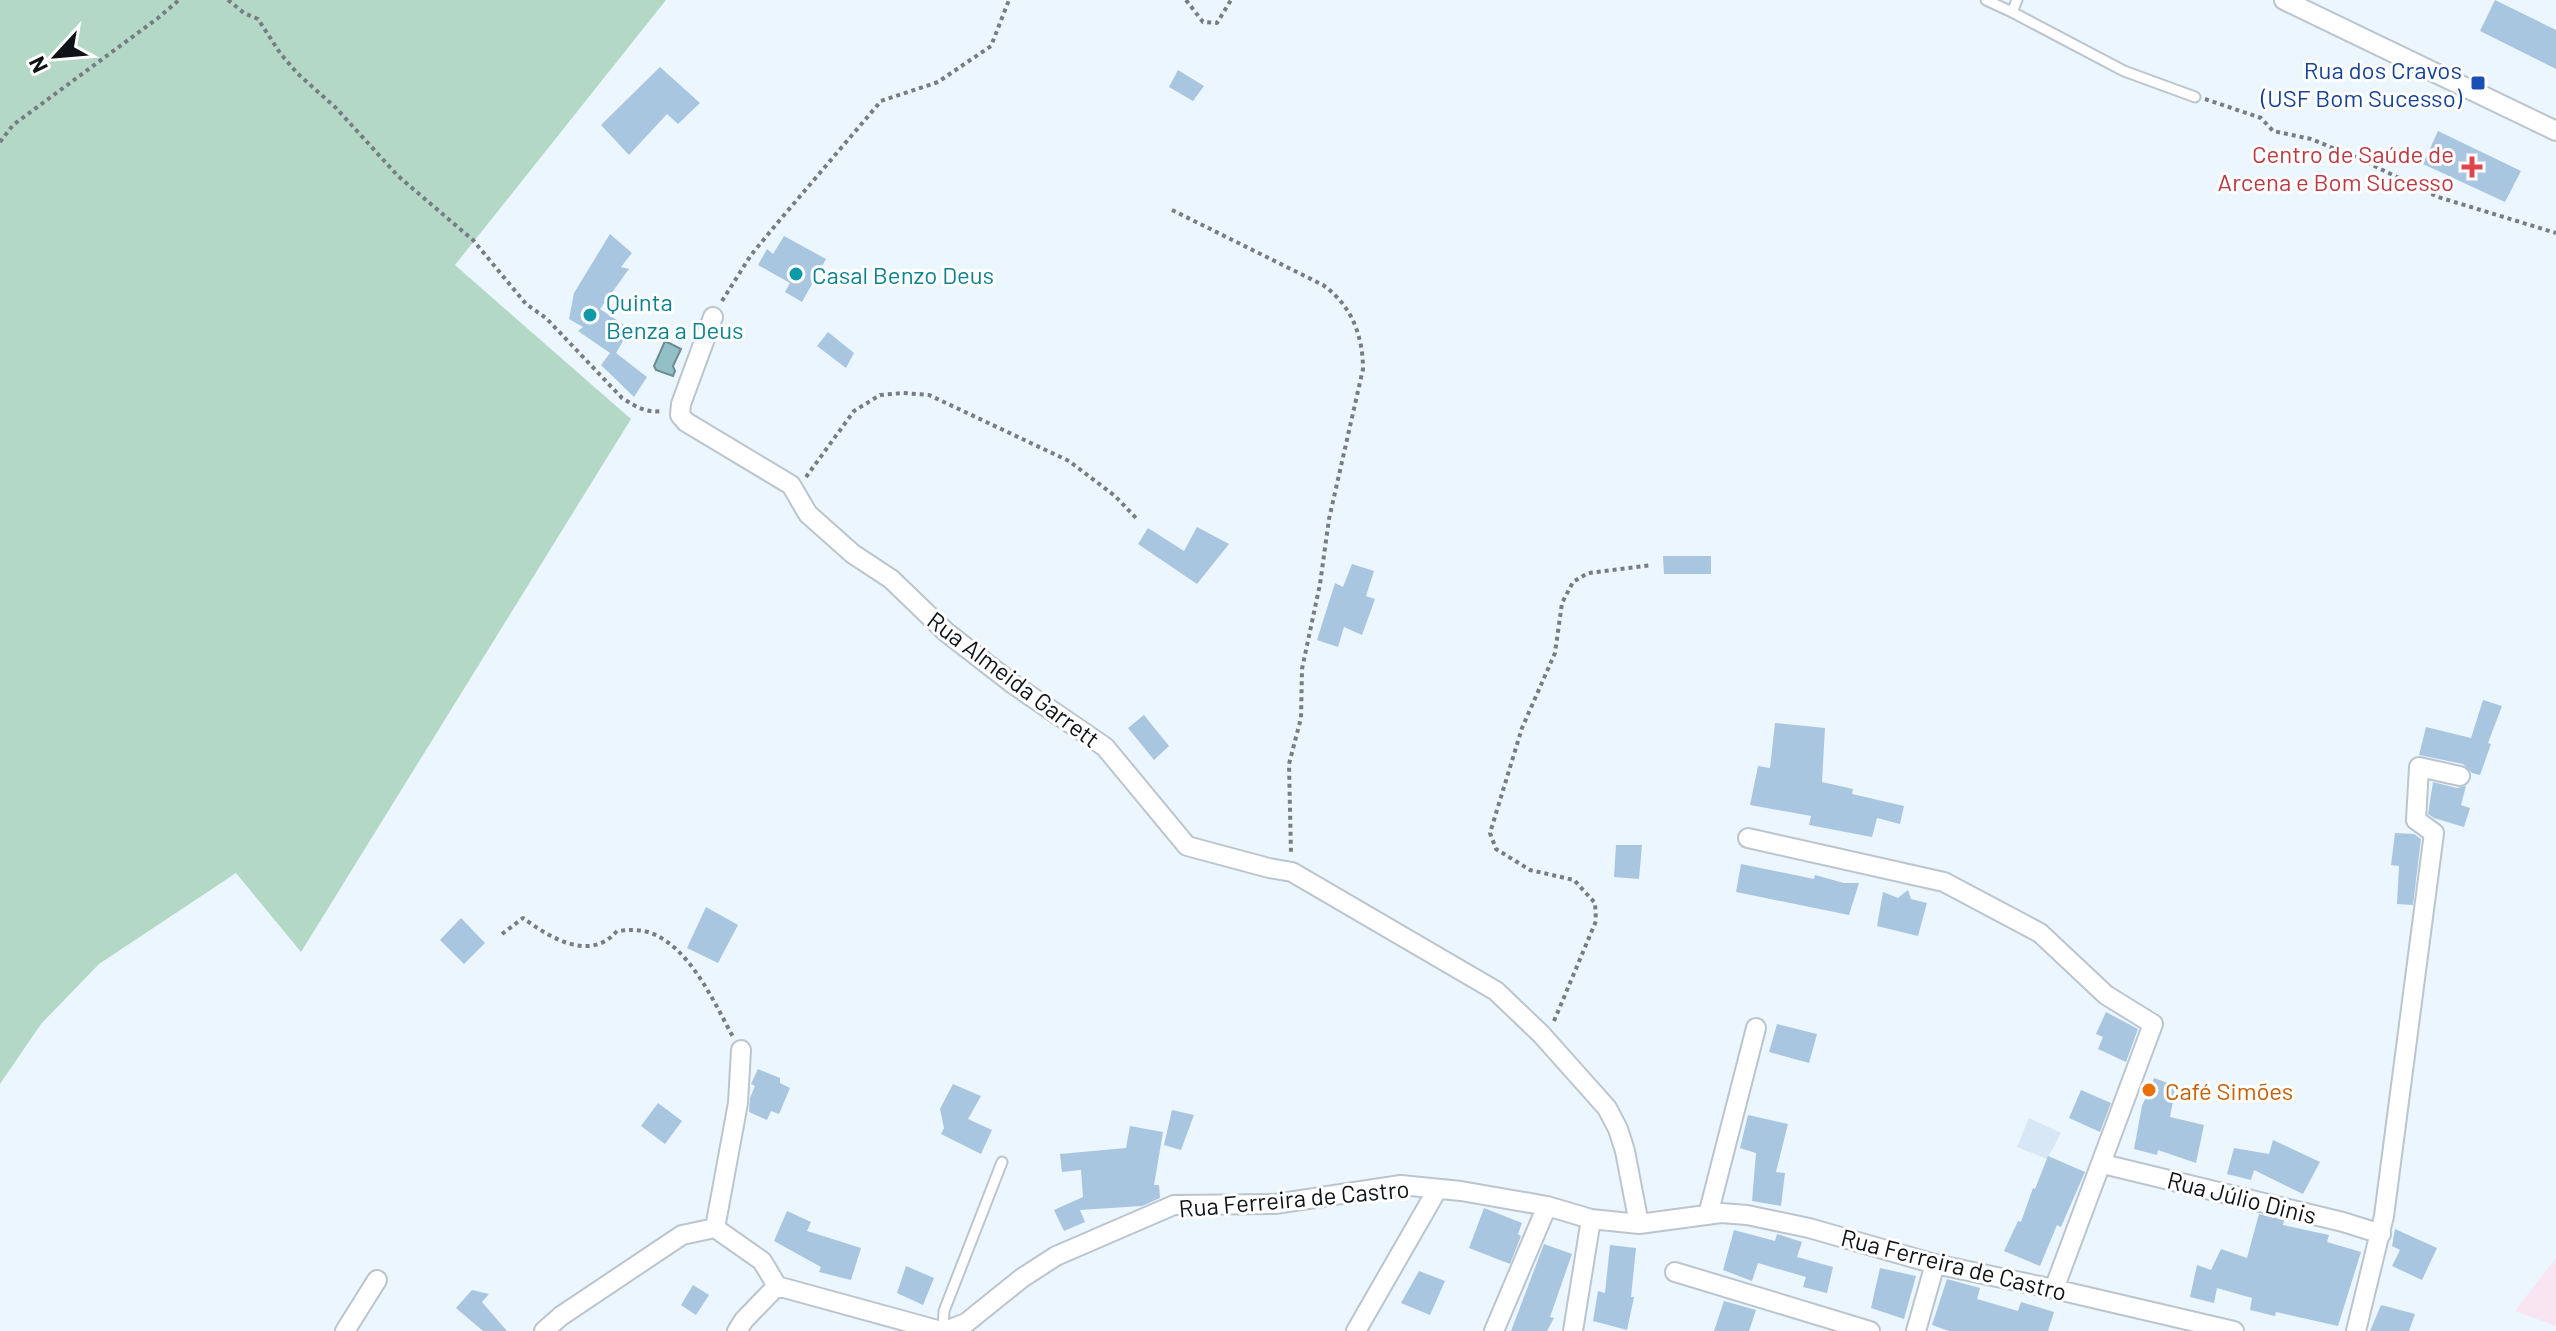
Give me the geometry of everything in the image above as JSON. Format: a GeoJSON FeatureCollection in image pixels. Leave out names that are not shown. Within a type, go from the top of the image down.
{"type":"FeatureCollection","features":[{"type":"Feature","properties":{"kind":"street"},"geometry":{"type":"LineString","coordinates":[[2284,0],[2556,131]]}},
{"type":"Feature","properties":{"kind":"street"},"geometry":{"type":"LineString","coordinates":[[2534,119],[2556,111]]}},
{"type":"Feature","properties":{"kind":"street"},"geometry":{"type":"LineString","coordinates":[[680,415],[681,404],[713,317]]}},
{"type":"Feature","properties":{"kind":"street","name":"Rua Almeida Garrett"},"geometry":{"type":"LineString","coordinates":[[680,415],[686,422],[791,485],[808,514],[853,554],[891,579],[946,632],[1013,684],[1105,747],[1187,846],[1292,872],[1496,991],[1541,1034],[1607,1108],[1625,1151],[1639,1224]]}},
{"type":"Feature","properties":{"kind":"street"},"geometry":{"type":"LineString","coordinates":[[2356,1331],[2381,1234],[2434,833],[2416,820],[2419,767],[2460,776]]}},
{"type":"Feature","properties":{"kind":"street"},"geometry":{"type":"LineString","coordinates":[[1748,838],[1944,882],[2040,933],[2106,995],[2153,1024],[2054,1289]]}},
{"type":"Feature","properties":{"kind":"street"},"geometry":{"type":"LineString","coordinates":[[1708,1215],[1756,1028]]}},
{"type":"Feature","properties":{"kind":"street"},"geometry":{"type":"LineString","coordinates":[[715,1228],[738,1103],[741,1050]]}},
{"type":"Feature","properties":{"kind":"street","name":"Rua Júlio Dinis"},"geometry":{"type":"LineString","coordinates":[[2103,1164],[2381,1234]]}},
{"type":"Feature","properties":{"kind":"street","name":"Rua Ferreira de Castro"},"geometry":{"type":"LineString","coordinates":[[943,1331],[966,1323],[1022,1278],[1056,1256],[1174,1205],[1275,1204],[1401,1185],[1461,1191],[1547,1206],[1591,1219],[1639,1224],[1721,1213],[1776,1220],[1935,1264],[2234,1331]]}},
{"type":"Feature","properties":{"kind":"street"},"geometry":{"type":"LineString","coordinates":[[1356,1331],[1437,1190]]}},
{"type":"Feature","properties":{"kind":"street"},"geometry":{"type":"LineString","coordinates":[[1494,1331],[1547,1206]]}},
{"type":"Feature","properties":{"kind":"street"},"geometry":{"type":"LineString","coordinates":[[1573,1331],[1591,1219]]}},
{"type":"Feature","properties":{"kind":"street"},"geometry":{"type":"LineString","coordinates":[[544,1331],[561,1316],[682,1235],[715,1228],[762,1261],[777,1286],[943,1331]]}},
{"type":"Feature","properties":{"kind":"street"},"geometry":{"type":"LineString","coordinates":[[1916,1331],[1935,1264]]}},
{"type":"Feature","properties":{"kind":"street"},"geometry":{"type":"LineString","coordinates":[[1675,1272],[1870,1331]]}},
{"type":"Feature","properties":{"kind":"street"},"geometry":{"type":"LineString","coordinates":[[345,1331],[377,1280]]}},
{"type":"Feature","properties":{"kind":"street"},"geometry":{"type":"LineString","coordinates":[[737,1331],[777,1286]]}},
{"type":"Feature","properties":{"kind":"lane"},"geometry":{"type":"LineString","coordinates":[[1986,0],[2124,71],[2195,97]]}},
{"type":"Feature","properties":{"kind":"lane"},"geometry":{"type":"LineString","coordinates":[[2012,12],[2017,0]]}},
{"type":"Feature","properties":{"kind":"lane"},"geometry":{"type":"LineString","coordinates":[[943,1331],[944,1311],[1002,1162]]}},
{"type":"Feature","properties":{"kind":"path"},"geometry":{"type":"LineString","coordinates":[[0,142],[13,125],[179,0]]}},
{"type":"Feature","properties":{"kind":"path"},"geometry":{"type":"LineString","coordinates":[[228,0],[244,13],[258,19],[297,73],[336,108],[398,176],[473,240],[526,304],[546,318],[622,398],[637,409],[669,411],[680,415]]}},
{"type":"Feature","properties":{"kind":"path"},"geometry":{"type":"LineString","coordinates":[[713,317],[751,255],[881,101],[938,82],[991,46],[1009,0]]}},
{"type":"Feature","properties":{"kind":"path"},"geometry":{"type":"LineString","coordinates":[[1186,0],[1203,22],[1217,23],[1231,0]]}},
{"type":"Feature","properties":{"kind":"path"},"geometry":{"type":"LineString","coordinates":[[2195,97],[2261,118],[2273,131],[2311,139],[2438,197],[2556,233]]}},
{"type":"Feature","properties":{"kind":"path"},"geometry":{"type":"LineString","coordinates":[[1172,210],[1323,285],[1338,296],[1357,330],[1363,352],[1363,369],[1329,519],[1320,584],[1302,669],[1301,718],[1289,764],[1292,872]]}},
{"type":"Feature","properties":{"kind":"path"},"geometry":{"type":"LineString","coordinates":[[795,492],[854,411],[880,395],[929,395],[1069,461],[1115,496],[1137,519]]}},
{"type":"Feature","properties":{"kind":"path"},"geometry":{"type":"LineString","coordinates":[[1541,1034],[1553,1023],[1596,921],[1595,903],[1574,880],[1530,870],[1496,849],[1490,833],[1522,728],[1555,653],[1562,603],[1573,582],[1588,573],[1652,565]]}},
{"type":"Feature","properties":{"kind":"path"},"geometry":{"type":"LineString","coordinates":[[502,934],[523,918],[546,935],[577,946],[592,946],[609,940],[617,931],[651,933],[669,944],[695,970],[741,1050]]}},
{"type":"Feature","properties":{"kind":"shaded area"},"geometry":{"type":"Polygon","coordinates":[[[2029,1118],[2061,1133],[2047,1159],[2017,1147],[2029,1118]]]}},
{"type":"Feature","properties":{"kind":"shaded area"},"geometry":{"type":"Polygon","coordinates":[[[2556,1258],[2556,1326],[2515,1311],[2556,1258]]]}},
{"type":"Feature","properties":{"kind":"green space"},"geometry":{"type":"Polygon","coordinates":[[[0,0],[666,0],[455,265],[631,419],[301,952],[236,873],[99,964],[41,1024],[0,1084],[0,0]]]}},
{"type":"Feature","properties":{"kind":"water"},"geometry":{"type":"Polygon","coordinates":[[[665,341],[681,349],[673,366],[673,376],[656,370],[654,366],[665,341]]]}},
{"type":"Feature","properties":{"kind":"building"},"geometry":{"type":"Polygon","coordinates":[[[2495,0],[2556,30],[2556,69],[2480,31],[2495,0]]]}},
{"type":"Feature","properties":{"kind":"building"},"geometry":{"type":"Polygon","coordinates":[[[660,67],[700,103],[678,124],[667,114],[629,155],[601,125],[660,67]]]}},
{"type":"Feature","properties":{"kind":"building"},"geometry":{"type":"Polygon","coordinates":[[[1178,70],[1204,86],[1193,101],[1169,87],[1178,70]]]}},
{"type":"Feature","properties":{"kind":"building","name":"Centro de Saúde de Arcena e Bom Sucesso"},"geometry":{"type":"Polygon","coordinates":[[[2438,131],[2521,171],[2505,202],[2423,164],[2438,131]]]}},
{"type":"Feature","properties":{"kind":"building","name":"Quinta Benza a Deus"},"geometry":{"type":"Polygon","coordinates":[[[610,234],[632,253],[621,267],[629,269],[600,309],[630,329],[616,353],[647,377],[634,397],[601,365],[610,353],[578,331],[583,327],[569,319],[574,293],[610,234]]]}},
{"type":"Feature","properties":{"kind":"building","name":"Casal Benzo Deus"},"geometry":{"type":"Polygon","coordinates":[[[784,236],[826,259],[802,302],[785,292],[790,283],[758,265],[767,249],[773,254],[784,236]]]}},
{"type":"Feature","properties":{"kind":"building"},"geometry":{"type":"Polygon","coordinates":[[[828,332],[854,353],[846,368],[817,346],[828,332]]]}},
{"type":"Feature","properties":{"kind":"building"},"geometry":{"type":"Polygon","coordinates":[[[1197,527],[1229,544],[1197,584],[1138,544],[1148,528],[1184,551],[1197,527]]]}},
{"type":"Feature","properties":{"kind":"building"},"geometry":{"type":"Polygon","coordinates":[[[1663,556],[1711,556],[1711,574],[1664,574],[1663,556]]]}},
{"type":"Feature","properties":{"kind":"building"},"geometry":{"type":"Polygon","coordinates":[[[1352,564],[1374,571],[1366,596],[1375,599],[1362,635],[1344,627],[1338,647],[1317,640],[1335,583],[1343,587],[1352,564]]]}},
{"type":"Feature","properties":{"kind":"building"},"geometry":{"type":"Polygon","coordinates":[[[2483,700],[2502,706],[2480,775],[2472,773],[2463,764],[2419,755],[2426,727],[2471,738],[2483,700]]]}},
{"type":"Feature","properties":{"kind":"building"},"geometry":{"type":"Polygon","coordinates":[[[1144,715],[1169,746],[1154,760],[1128,728],[1144,715]]]}},
{"type":"Feature","properties":{"kind":"building"},"geometry":{"type":"Polygon","coordinates":[[[1775,723],[1825,728],[1822,782],[1853,789],[1852,794],[1904,806],[1900,824],[1877,818],[1872,837],[1809,825],[1811,816],[1750,805],[1758,766],[1770,768],[1775,723]]]}},
{"type":"Feature","properties":{"kind":"building"},"geometry":{"type":"Polygon","coordinates":[[[2433,782],[2457,788],[2466,786],[2461,805],[2470,808],[2464,827],[2428,814],[2433,782]]]}},
{"type":"Feature","properties":{"kind":"building"},"geometry":{"type":"Polygon","coordinates":[[[2395,833],[2414,834],[2421,839],[2413,905],[2397,904],[2399,866],[2391,865],[2395,833]]]}},
{"type":"Feature","properties":{"kind":"building"},"geometry":{"type":"Polygon","coordinates":[[[1616,845],[1642,845],[1639,879],[1614,877],[1616,845]]]}},
{"type":"Feature","properties":{"kind":"building"},"geometry":{"type":"Polygon","coordinates":[[[1741,864],[1814,879],[1815,875],[1844,883],[1859,883],[1849,915],[1736,892],[1741,864]]]}},
{"type":"Feature","properties":{"kind":"building"},"geometry":{"type":"Polygon","coordinates":[[[1908,890],[1911,899],[1927,903],[1918,936],[1877,926],[1883,892],[1898,898],[1908,890]]]}},
{"type":"Feature","properties":{"kind":"building"},"geometry":{"type":"Polygon","coordinates":[[[706,907],[738,925],[718,963],[687,948],[706,907]]]}},
{"type":"Feature","properties":{"kind":"building"},"geometry":{"type":"Polygon","coordinates":[[[461,918],[485,943],[464,964],[440,940],[461,918]]]}},
{"type":"Feature","properties":{"kind":"building"},"geometry":{"type":"Polygon","coordinates":[[[2106,1012],[2138,1029],[2126,1062],[2098,1049],[2103,1037],[2096,1034],[2106,1012]]]}},
{"type":"Feature","properties":{"kind":"building"},"geometry":{"type":"Polygon","coordinates":[[[1777,1024],[1817,1034],[1809,1063],[1769,1052],[1777,1024]]]}},
{"type":"Feature","properties":{"kind":"building"},"geometry":{"type":"Polygon","coordinates":[[[758,1069],[780,1078],[780,1083],[790,1088],[779,1114],[771,1111],[767,1120],[749,1112],[755,1086],[751,1084],[758,1069]]]}},
{"type":"Feature","properties":{"kind":"building"},"geometry":{"type":"Polygon","coordinates":[[[2154,1078],[2176,1086],[2170,1117],[2204,1125],[2196,1163],[2158,1150],[2157,1155],[2134,1149],[2142,1106],[2154,1078]]]}},
{"type":"Feature","properties":{"kind":"building"},"geometry":{"type":"Polygon","coordinates":[[[953,1084],[981,1096],[968,1119],[992,1130],[981,1154],[941,1134],[944,1128],[940,1109],[953,1084]]]}},
{"type":"Feature","properties":{"kind":"building"},"geometry":{"type":"Polygon","coordinates":[[[2081,1090],[2111,1103],[2100,1132],[2069,1118],[2081,1090]]]}},
{"type":"Feature","properties":{"kind":"building"},"geometry":{"type":"Polygon","coordinates":[[[658,1103],[682,1121],[665,1144],[641,1126],[658,1103]]]}},
{"type":"Feature","properties":{"kind":"building"},"geometry":{"type":"Polygon","coordinates":[[[1172,1110],[1194,1115],[1181,1150],[1164,1145],[1172,1110]]]}},
{"type":"Feature","properties":{"kind":"building"},"geometry":{"type":"Polygon","coordinates":[[[1748,1115],[1788,1124],[1776,1172],[1785,1173],[1781,1206],[1752,1201],[1756,1153],[1740,1148],[1748,1115]]]}},
{"type":"Feature","properties":{"kind":"building"},"geometry":{"type":"Polygon","coordinates":[[[1130,1126],[1163,1132],[1154,1185],[1159,1185],[1160,1198],[1142,1206],[1080,1210],[1085,1222],[1064,1231],[1054,1210],[1083,1197],[1081,1170],[1062,1172],[1060,1154],[1126,1148],[1130,1126]]]}},
{"type":"Feature","properties":{"kind":"building"},"geometry":{"type":"Polygon","coordinates":[[[2273,1140],[2320,1162],[2303,1194],[2254,1170],[2251,1180],[2227,1174],[2234,1148],[2269,1154],[2273,1140]]]}},
{"type":"Feature","properties":{"kind":"building"},"geometry":{"type":"Polygon","coordinates":[[[2048,1156],[2085,1172],[2040,1266],[2004,1251],[2018,1221],[2021,1222],[2048,1156]]]}},
{"type":"Feature","properties":{"kind":"building"},"geometry":{"type":"Polygon","coordinates":[[[1484,1208],[1522,1223],[1518,1234],[1521,1236],[1510,1264],[1469,1248],[1484,1208]]]}},
{"type":"Feature","properties":{"kind":"building"},"geometry":{"type":"Polygon","coordinates":[[[787,1211],[811,1222],[807,1231],[861,1248],[851,1280],[819,1272],[821,1267],[774,1241],[787,1211]]]}},
{"type":"Feature","properties":{"kind":"building"},"geometry":{"type":"Polygon","coordinates":[[[2259,1214],[2284,1220],[2283,1225],[2329,1235],[2327,1242],[2361,1252],[2338,1326],[2276,1312],[2275,1316],[2250,1310],[2252,1298],[2217,1288],[2214,1303],[2190,1297],[2197,1265],[2211,1270],[2221,1249],[2247,1258],[2259,1214]]]}},
{"type":"Feature","properties":{"kind":"building"},"geometry":{"type":"Polygon","coordinates":[[[2395,1229],[2437,1248],[2422,1280],[2392,1266],[2400,1250],[2392,1246],[2395,1229]]]}},
{"type":"Feature","properties":{"kind":"building"},"geometry":{"type":"Polygon","coordinates":[[[1734,1230],[1775,1241],[1777,1234],[1802,1242],[1797,1257],[1833,1267],[1827,1293],[1803,1287],[1806,1277],[1758,1263],[1752,1281],[1723,1270],[1734,1230]]]}},
{"type":"Feature","properties":{"kind":"building"},"geometry":{"type":"Polygon","coordinates":[[[1544,1244],[1572,1254],[1550,1317],[1554,1318],[1547,1331],[1511,1331],[1544,1244]]]}},
{"type":"Feature","properties":{"kind":"building"},"geometry":{"type":"Polygon","coordinates":[[[1610,1245],[1636,1248],[1631,1297],[1634,1297],[1627,1330],[1593,1321],[1598,1291],[1605,1293],[1610,1245]]]}},
{"type":"Feature","properties":{"kind":"building"},"geometry":{"type":"Polygon","coordinates":[[[906,1266],[934,1278],[923,1305],[897,1293],[906,1266]]]}},
{"type":"Feature","properties":{"kind":"building"},"geometry":{"type":"Polygon","coordinates":[[[1880,1268],[1916,1276],[1904,1319],[1871,1308],[1880,1268]]]}},
{"type":"Feature","properties":{"kind":"building"},"geometry":{"type":"Polygon","coordinates":[[[1419,1271],[1445,1281],[1430,1315],[1401,1303],[1419,1271]]]}},
{"type":"Feature","properties":{"kind":"building"},"geometry":{"type":"Polygon","coordinates":[[[1947,1279],[1980,1288],[1977,1299],[2018,1311],[2021,1302],[2054,1312],[2048,1331],[1949,1331],[1932,1325],[1947,1279]]]}},
{"type":"Feature","properties":{"kind":"building"},"geometry":{"type":"Polygon","coordinates":[[[693,1285],[709,1295],[696,1315],[681,1305],[693,1285]]]}},
{"type":"Feature","properties":{"kind":"building"},"geometry":{"type":"Polygon","coordinates":[[[472,1290],[489,1294],[482,1302],[507,1331],[483,1331],[456,1308],[472,1290]]]}},
{"type":"Feature","properties":{"kind":"building"},"geometry":{"type":"Polygon","coordinates":[[[1724,1301],[1756,1310],[1749,1331],[1714,1331],[1724,1301]]]}},
{"type":"Feature","properties":{"kind":"building"},"geometry":{"type":"Polygon","coordinates":[[[2381,1305],[2415,1314],[2409,1331],[2370,1331],[2381,1305]]]}},
{"type":"Feature","properties":{"kind":"place","name":"Rua dos Cravos (USF Bom Sucesso)"},"geometry":{"type":"Point","coordinates":[2478,83]}},
{"type":"Feature","properties":{"kind":"place","name":"Centro de Saúde de Arcena e Bom Sucesso"},"geometry":{"type":"Point","coordinates":[2472,167]}},
{"type":"Feature","properties":{"kind":"place","name":"Casal Benzo Deus"},"geometry":{"type":"Point","coordinates":[796,274]}},
{"type":"Feature","properties":{"kind":"place","name":"Quinta Benza a Deus"},"geometry":{"type":"Point","coordinates":[590,315]}},
{"type":"Feature","properties":{"kind":"place","name":"Café Simões"},"geometry":{"type":"Point","coordinates":[2149,1090]}}]}
